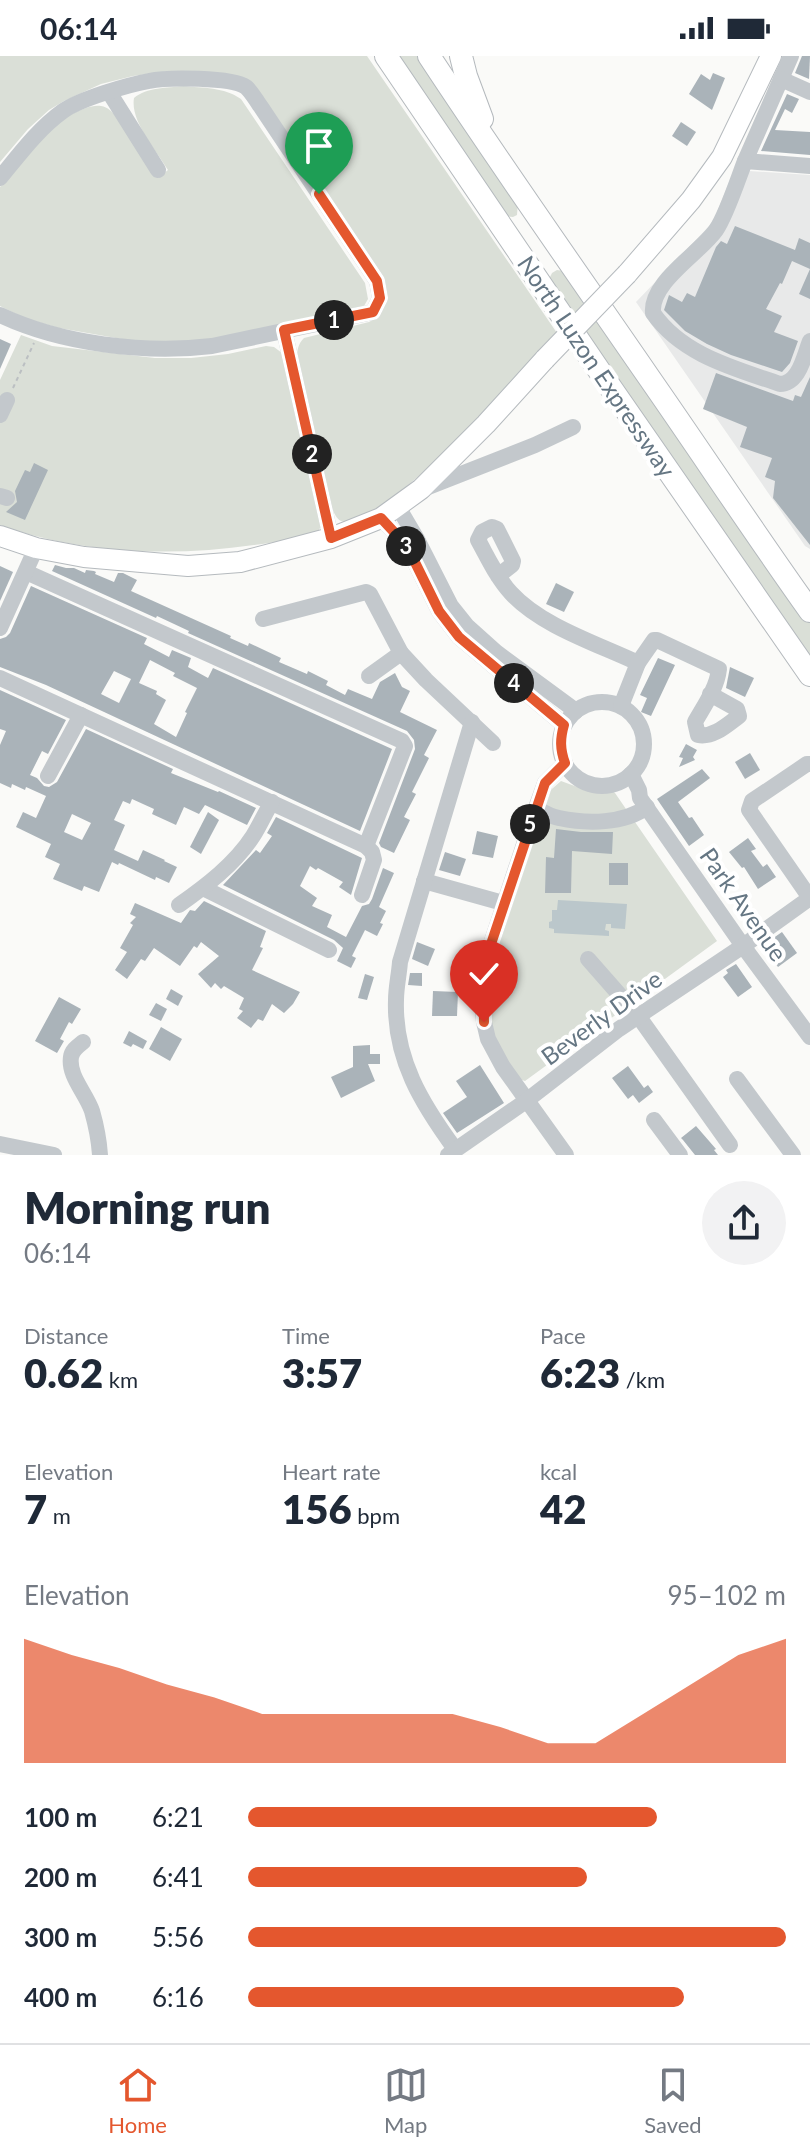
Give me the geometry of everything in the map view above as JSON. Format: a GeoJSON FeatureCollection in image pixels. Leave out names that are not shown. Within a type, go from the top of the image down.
{"type":"FeatureCollection","features":[{"type":"Feature","properties":{"kind":"highway"},"geometry":{"type":"LineString","coordinates":[[374,56],[411,94]]}},
{"type":"Feature","properties":{"kind":"highway","name":"North Luzon Expressway"},"geometry":{"type":"LineString","coordinates":[[386,56],[602,376],[810,675]]}},
{"type":"Feature","properties":{"kind":"highway","name":"North Luzon Expressway"},"geometry":{"type":"LineString","coordinates":[[429,56],[750,528],[810,611]]}},
{"type":"Feature","properties":{"kind":"highway"},"geometry":{"type":"LineString","coordinates":[[461,56],[499,161]]}},
{"type":"Feature","properties":{"kind":"main road"},"geometry":{"type":"LineString","coordinates":[[0,536],[36,548],[84,557],[188,566],[240,562],[331,538],[389,513],[421,489],[486,424],[627,274],[691,200],[722,157],[771,56]]}},
{"type":"Feature","properties":{"kind":"street"},"geometry":{"type":"LineString","coordinates":[[791,56],[717,229],[663,284],[654,299],[653,313],[688,348],[780,384],[794,379],[810,341]]}},
{"type":"Feature","properties":{"kind":"street"},"geometry":{"type":"LineString","coordinates":[[781,79],[810,92]]}},
{"type":"Feature","properties":{"kind":"street"},"geometry":{"type":"LineString","coordinates":[[0,178],[37,133],[65,109],[153,80],[227,81],[246,87],[261,107],[377,281],[380,298],[373,312],[212,346],[160,350],[39,331],[0,315]]}},
{"type":"Feature","properties":{"kind":"street"},"geometry":{"type":"LineString","coordinates":[[109,92],[158,170]]}},
{"type":"Feature","properties":{"kind":"street"},"geometry":{"type":"LineString","coordinates":[[745,161],[810,166]]}},
{"type":"Feature","properties":{"kind":"street"},"geometry":{"type":"LineString","coordinates":[[284,330],[331,538]]}},
{"type":"Feature","properties":{"kind":"street"},"geometry":{"type":"LineString","coordinates":[[421,489],[573,427]]}},
{"type":"Feature","properties":{"kind":"street"},"geometry":{"type":"LineString","coordinates":[[389,513],[417,539],[463,632],[508,669],[564,725]]}},
{"type":"Feature","properties":{"kind":"street"},"geometry":{"type":"LineString","coordinates":[[0,628],[36,548]]}},
{"type":"Feature","properties":{"kind":"street"},"geometry":{"type":"LineString","coordinates":[[26,572],[402,741],[405,746],[366,846]]}},
{"type":"Feature","properties":{"kind":"street"},"geometry":{"type":"LineString","coordinates":[[498,576],[530,610],[638,663]]}},
{"type":"Feature","properties":{"kind":"street"},"geometry":{"type":"LineString","coordinates":[[263,619],[366,592],[370,594],[401,653],[493,743]]}},
{"type":"Feature","properties":{"kind":"street"},"geometry":{"type":"LineString","coordinates":[[621,706],[638,663],[651,642],[657,640],[719,669],[710,694]]}},
{"type":"Feature","properties":{"kind":"street"},"geometry":{"type":"LineString","coordinates":[[369,676],[401,653]]}},
{"type":"Feature","properties":{"kind":"street"},"geometry":{"type":"LineString","coordinates":[[508,669],[576,711]]}},
{"type":"Feature","properties":{"kind":"street"},"geometry":{"type":"LineString","coordinates":[[0,678],[366,846],[374,860],[362,895]]}},
{"type":"Feature","properties":{"kind":"street"},"geometry":{"type":"LineString","coordinates":[[598,702],[621,706],[639,723],[644,747],[641,759],[625,778],[600,785],[587,782],[568,768],[561,753],[560,738],[564,725],[586,705],[598,702]]}},
{"type":"Feature","properties":{"kind":"street"},"geometry":{"type":"LineString","coordinates":[[48,776],[81,715]]}},
{"type":"Feature","properties":{"kind":"street"},"geometry":{"type":"LineString","coordinates":[[452,1152],[408,1073],[398,1033],[396,1000],[400,962],[472,722]]}},
{"type":"Feature","properties":{"kind":"street"},"geometry":{"type":"LineString","coordinates":[[810,764],[752,801],[749,807],[810,898]]}},
{"type":"Feature","properties":{"kind":"street"},"geometry":{"type":"LineString","coordinates":[[566,1155],[503,1067],[488,1039],[484,1022],[483,979],[503,903],[539,801],[568,768]]}},
{"type":"Feature","properties":{"kind":"street","name":"Park Avenue"},"geometry":{"type":"LineString","coordinates":[[625,778],[639,790],[643,803],[810,1037]]}},
{"type":"Feature","properties":{"kind":"street"},"geometry":{"type":"LineString","coordinates":[[539,801],[558,818],[606,821],[637,814],[643,803]]}},
{"type":"Feature","properties":{"kind":"street"},"geometry":{"type":"LineString","coordinates":[[179,905],[203,888],[243,849],[272,802]]}},
{"type":"Feature","properties":{"kind":"street"},"geometry":{"type":"LineString","coordinates":[[424,881],[503,903]]}},
{"type":"Feature","properties":{"kind":"street"},"geometry":{"type":"LineString","coordinates":[[203,888],[329,950]]}},
{"type":"Feature","properties":{"kind":"street","name":"Beverly Drive"},"geometry":{"type":"LineString","coordinates":[[452,1152],[526,1101],[608,1038],[810,898]]}},
{"type":"Feature","properties":{"kind":"street"},"geometry":{"type":"LineString","coordinates":[[588,959],[639,1017],[730,1145]]}},
{"type":"Feature","properties":{"kind":"street"},"geometry":{"type":"LineString","coordinates":[[83,1042],[71,1056],[73,1073],[91,1108],[100,1141],[100,1155]]}},
{"type":"Feature","properties":{"kind":"street"},"geometry":{"type":"LineString","coordinates":[[737,1079],[793,1155]]}},
{"type":"Feature","properties":{"kind":"street"},"geometry":{"type":"LineString","coordinates":[[654,1120],[680,1155]]}},
{"type":"Feature","properties":{"kind":"street"},"geometry":{"type":"LineString","coordinates":[[0,1144],[54,1155]]}},
{"type":"Feature","properties":{"kind":"path"},"geometry":{"type":"LineString","coordinates":[[4,408],[39,331]]}},
{"type":"Feature","properties":{"kind":"shaded area"},"geometry":{"type":"Polygon","coordinates":[[[0,56],[367,56],[557,333],[418,477],[360,519],[341,521],[331,505],[297,359],[298,350],[304,338],[376,318],[383,298],[266,105],[223,74],[170,71],[133,76],[101,84],[49,110],[0,162],[0,56]]]}},
{"type":"Feature","properties":{"kind":"shaded area"},"geometry":{"type":"Polygon","coordinates":[[[396,56],[421,56],[518,202],[517,215],[505,216],[396,56]]]}},
{"type":"Feature","properties":{"kind":"shaded area"},"geometry":{"type":"Polygon","coordinates":[[[183,86],[220,90],[241,99],[365,283],[368,299],[364,306],[250,333],[187,343],[133,341],[59,328],[24,318],[0,306],[0,187],[46,131],[80,110],[106,107],[117,117],[158,178],[168,170],[140,126],[134,98],[151,90],[183,86]]]}},
{"type":"Feature","properties":{"kind":"shaded area"},"geometry":{"type":"Polygon","coordinates":[[[734,170],[810,175],[810,549],[636,302],[713,222],[734,170]]]}},
{"type":"Feature","properties":{"kind":"shaded area"},"geometry":{"type":"Polygon","coordinates":[[[557,270],[563,271],[586,302],[571,317],[549,279],[557,270]]]}},
{"type":"Feature","properties":{"kind":"shaded area"},"geometry":{"type":"Polygon","coordinates":[[[597,317],[810,620],[810,662],[582,335],[597,317]]]}},
{"type":"Feature","properties":{"kind":"shaded area"},"geometry":{"type":"Polygon","coordinates":[[[21,335],[52,346],[155,358],[191,358],[274,347],[282,353],[321,526],[319,530],[271,543],[158,552],[62,542],[0,525],[0,380],[21,335]]]}},
{"type":"Feature","properties":{"kind":"shaded area"},"geometry":{"type":"Polygon","coordinates":[[[561,781],[580,788],[607,786],[615,793],[717,941],[525,1081],[516,1078],[489,1030],[486,971],[545,795],[561,781]]]}},
{"type":"Feature","properties":{"kind":"shaded area"},"geometry":{"type":"Polygon","coordinates":[[[558,900],[627,904],[625,929],[611,928],[611,924],[606,924],[605,930],[609,931],[609,936],[554,933],[554,929],[549,928],[549,922],[552,921],[552,910],[557,910],[558,900]]]}},
{"type":"Feature","properties":{"kind":"building"},"geometry":{"type":"Polygon","coordinates":[[[802,56],[810,56],[809,79],[795,73],[802,56]]]}},
{"type":"Feature","properties":{"kind":"building"},"geometry":{"type":"Polygon","coordinates":[[[713,73],[725,78],[712,110],[689,94],[701,74],[710,80],[713,73]]]}},
{"type":"Feature","properties":{"kind":"building"},"geometry":{"type":"Polygon","coordinates":[[[787,94],[799,99],[792,113],[785,109],[775,130],[810,132],[810,155],[761,151],[787,94]]]}},
{"type":"Feature","properties":{"kind":"building"},"geometry":{"type":"Polygon","coordinates":[[[681,122],[696,132],[687,146],[672,136],[681,122]]]}},
{"type":"Feature","properties":{"kind":"building"},"geometry":{"type":"Polygon","coordinates":[[[735,226],[795,250],[799,238],[810,243],[810,269],[792,261],[766,309],[782,316],[774,332],[798,341],[790,363],[782,372],[707,344],[685,331],[664,310],[669,295],[682,302],[687,293],[695,297],[716,247],[721,241],[727,244],[735,226]]]}},
{"type":"Feature","properties":{"kind":"building"},"geometry":{"type":"Polygon","coordinates":[[[810,269],[810,299],[799,294],[810,269]]]}},
{"type":"Feature","properties":{"kind":"building"},"geometry":{"type":"Polygon","coordinates":[[[0,339],[11,344],[0,369],[0,339]]]}},
{"type":"Feature","properties":{"kind":"building"},"geometry":{"type":"Polygon","coordinates":[[[716,373],[793,401],[795,395],[801,397],[810,377],[810,545],[773,498],[775,481],[765,477],[772,458],[740,447],[747,427],[703,409],[716,373]]]}},
{"type":"Feature","properties":{"kind":"building"},"geometry":{"type":"Polygon","coordinates":[[[34,463],[48,470],[25,520],[6,512],[17,502],[15,491],[25,470],[30,472],[34,463]]]}},
{"type":"Feature","properties":{"kind":"building"},"geometry":{"type":"Polygon","coordinates":[[[55,565],[85,573],[86,570],[94,571],[114,582],[118,573],[123,573],[137,580],[131,591],[230,638],[281,658],[279,662],[307,674],[308,671],[328,681],[326,685],[345,695],[348,689],[372,699],[380,682],[395,673],[402,687],[410,691],[400,712],[437,730],[424,755],[429,758],[404,817],[410,820],[394,853],[379,843],[415,749],[414,740],[407,731],[52,571],[55,565]]]}},
{"type":"Feature","properties":{"kind":"building"},"geometry":{"type":"Polygon","coordinates":[[[0,566],[13,572],[0,601],[0,566]]]}},
{"type":"Feature","properties":{"kind":"building"},"geometry":{"type":"Polygon","coordinates":[[[556,583],[574,592],[564,612],[546,604],[556,583]]]}},
{"type":"Feature","properties":{"kind":"building"},"geometry":{"type":"Polygon","coordinates":[[[31,586],[147,638],[144,644],[169,657],[172,650],[191,658],[188,667],[208,678],[213,668],[392,749],[360,831],[46,685],[0,667],[0,639],[10,633],[31,586]],[[150,660],[139,683],[157,691],[156,694],[166,700],[154,724],[176,737],[197,688],[150,660]],[[114,671],[101,694],[119,703],[131,679],[114,671]]]}},
{"type":"Feature","properties":{"kind":"building"},"geometry":{"type":"Polygon","coordinates":[[[658,658],[675,665],[651,716],[641,712],[647,698],[640,695],[658,658]]]}},
{"type":"Feature","properties":{"kind":"building"},"geometry":{"type":"Polygon","coordinates":[[[730,667],[754,678],[745,697],[726,688],[730,667]]]}},
{"type":"Feature","properties":{"kind":"building"},"geometry":{"type":"Polygon","coordinates":[[[0,690],[66,720],[48,754],[42,751],[30,775],[44,786],[49,787],[57,782],[86,729],[173,769],[171,773],[256,808],[247,825],[205,805],[199,814],[184,807],[176,825],[152,814],[154,809],[132,799],[130,804],[123,801],[114,820],[125,825],[114,850],[138,861],[143,850],[177,867],[169,883],[112,862],[99,892],[84,886],[82,891],[53,879],[60,864],[45,857],[51,844],[16,827],[23,812],[36,818],[46,796],[26,787],[25,790],[12,784],[11,788],[0,783],[0,745],[6,731],[0,729],[0,690]],[[72,814],[64,832],[82,840],[91,823],[72,814]]]}},
{"type":"Feature","properties":{"kind":"building"},"geometry":{"type":"Polygon","coordinates":[[[686,744],[697,750],[693,757],[695,760],[679,767],[683,758],[679,757],[686,744]]]}},
{"type":"Feature","properties":{"kind":"building"},"geometry":{"type":"Polygon","coordinates":[[[750,753],[760,770],[745,779],[735,762],[750,753]]]}},
{"type":"Feature","properties":{"kind":"building"},"geometry":{"type":"Polygon","coordinates":[[[702,769],[710,778],[678,802],[704,835],[689,846],[657,799],[702,769]]]}},
{"type":"Feature","properties":{"kind":"building"},"geometry":{"type":"Polygon","coordinates":[[[208,812],[219,820],[201,854],[190,847],[208,812]]]}},
{"type":"Feature","properties":{"kind":"building"},"geometry":{"type":"Polygon","coordinates":[[[276,817],[362,858],[351,895],[339,887],[343,882],[310,866],[300,886],[317,898],[312,906],[332,915],[327,927],[346,937],[362,906],[372,899],[383,868],[394,873],[379,907],[386,911],[380,923],[383,924],[377,936],[365,930],[352,956],[356,958],[351,968],[337,961],[343,948],[334,940],[223,885],[256,850],[260,853],[272,836],[267,833],[276,817]]]}},
{"type":"Feature","properties":{"kind":"building"},"geometry":{"type":"Polygon","coordinates":[[[556,829],[613,832],[612,854],[572,851],[571,893],[545,893],[546,857],[554,858],[556,829]]]}},
{"type":"Feature","properties":{"kind":"building"},"geometry":{"type":"Polygon","coordinates":[[[477,831],[498,836],[493,858],[472,854],[477,831]]]}},
{"type":"Feature","properties":{"kind":"building"},"geometry":{"type":"Polygon","coordinates":[[[748,838],[756,849],[751,851],[763,867],[767,864],[776,877],[758,889],[744,867],[729,852],[748,838]]]}},
{"type":"Feature","properties":{"kind":"building"},"geometry":{"type":"Polygon","coordinates":[[[445,852],[466,859],[460,876],[439,870],[445,852]]]}},
{"type":"Feature","properties":{"kind":"building"},"geometry":{"type":"Polygon","coordinates":[[[609,863],[628,863],[628,885],[609,885],[609,863]]]}},
{"type":"Feature","properties":{"kind":"building"},"geometry":{"type":"Polygon","coordinates":[[[204,901],[266,931],[260,947],[263,948],[252,970],[300,992],[284,1013],[272,1004],[263,1021],[258,1019],[251,1028],[237,1018],[243,1011],[239,1009],[244,998],[224,986],[221,989],[215,983],[211,988],[198,974],[219,956],[201,942],[197,948],[194,946],[180,966],[154,948],[145,961],[141,959],[127,979],[115,970],[127,952],[120,948],[133,925],[130,923],[136,917],[130,914],[135,903],[181,923],[190,910],[195,911],[204,901]]]}},
{"type":"Feature","properties":{"kind":"building"},"geometry":{"type":"Polygon","coordinates":[[[782,932],[797,953],[778,967],[762,946],[782,932]]]}},
{"type":"Feature","properties":{"kind":"building"},"geometry":{"type":"Polygon","coordinates":[[[417,942],[435,949],[428,966],[412,959],[417,942]]]}},
{"type":"Feature","properties":{"kind":"building"},"geometry":{"type":"Polygon","coordinates":[[[736,964],[752,987],[738,997],[723,977],[728,973],[726,970],[736,964]]]}},
{"type":"Feature","properties":{"kind":"building"},"geometry":{"type":"Polygon","coordinates":[[[410,973],[422,973],[422,986],[408,985],[410,973]]]}},
{"type":"Feature","properties":{"kind":"building"},"geometry":{"type":"Polygon","coordinates":[[[365,974],[374,977],[367,1000],[358,998],[365,974]]]}},
{"type":"Feature","properties":{"kind":"building"},"geometry":{"type":"Polygon","coordinates":[[[171,989],[183,996],[178,1006],[166,999],[171,989]]]}},
{"type":"Feature","properties":{"kind":"building"},"geometry":{"type":"Polygon","coordinates":[[[433,991],[458,992],[457,1016],[432,1016],[433,991]]]}},
{"type":"Feature","properties":{"kind":"building"},"geometry":{"type":"Polygon","coordinates":[[[59,997],[81,1009],[72,1024],[69,1022],[57,1053],[35,1041],[59,997]]]}},
{"type":"Feature","properties":{"kind":"building"},"geometry":{"type":"Polygon","coordinates":[[[156,1003],[167,1009],[161,1021],[149,1015],[156,1003]]]}},
{"type":"Feature","properties":{"kind":"building"},"geometry":{"type":"Polygon","coordinates":[[[161,1027],[182,1039],[170,1061],[149,1049],[161,1027]]]}},
{"type":"Feature","properties":{"kind":"building"},"geometry":{"type":"Polygon","coordinates":[[[129,1031],[147,1041],[143,1049],[123,1043],[129,1031]]]}},
{"type":"Feature","properties":{"kind":"building"},"geometry":{"type":"Polygon","coordinates":[[[370,1045],[370,1054],[380,1054],[380,1064],[368,1064],[375,1081],[341,1098],[331,1077],[353,1067],[353,1046],[370,1045]]]}},
{"type":"Feature","properties":{"kind":"building"},"geometry":{"type":"Polygon","coordinates":[[[480,1065],[504,1103],[457,1133],[443,1113],[467,1097],[456,1081],[480,1065]]]}},
{"type":"Feature","properties":{"kind":"building"},"geometry":{"type":"Polygon","coordinates":[[[628,1066],[644,1088],[648,1085],[653,1092],[639,1103],[633,1095],[628,1099],[612,1078],[628,1066]]]}},
{"type":"Feature","properties":{"kind":"building"},"geometry":{"type":"Polygon","coordinates":[[[696,1126],[718,1155],[695,1155],[681,1138],[696,1126]]]}},
{"type":"Feature","properties":{"kind":"route"},"geometry":{"type":"LineString","coordinates":[[319,194],[377,281],[380,298],[373,312],[284,330],[331,538],[381,518],[407,546],[439,611],[459,637],[564,725],[560,738],[565,763],[545,783],[490,947],[483,979],[484,1022]]}}]}
